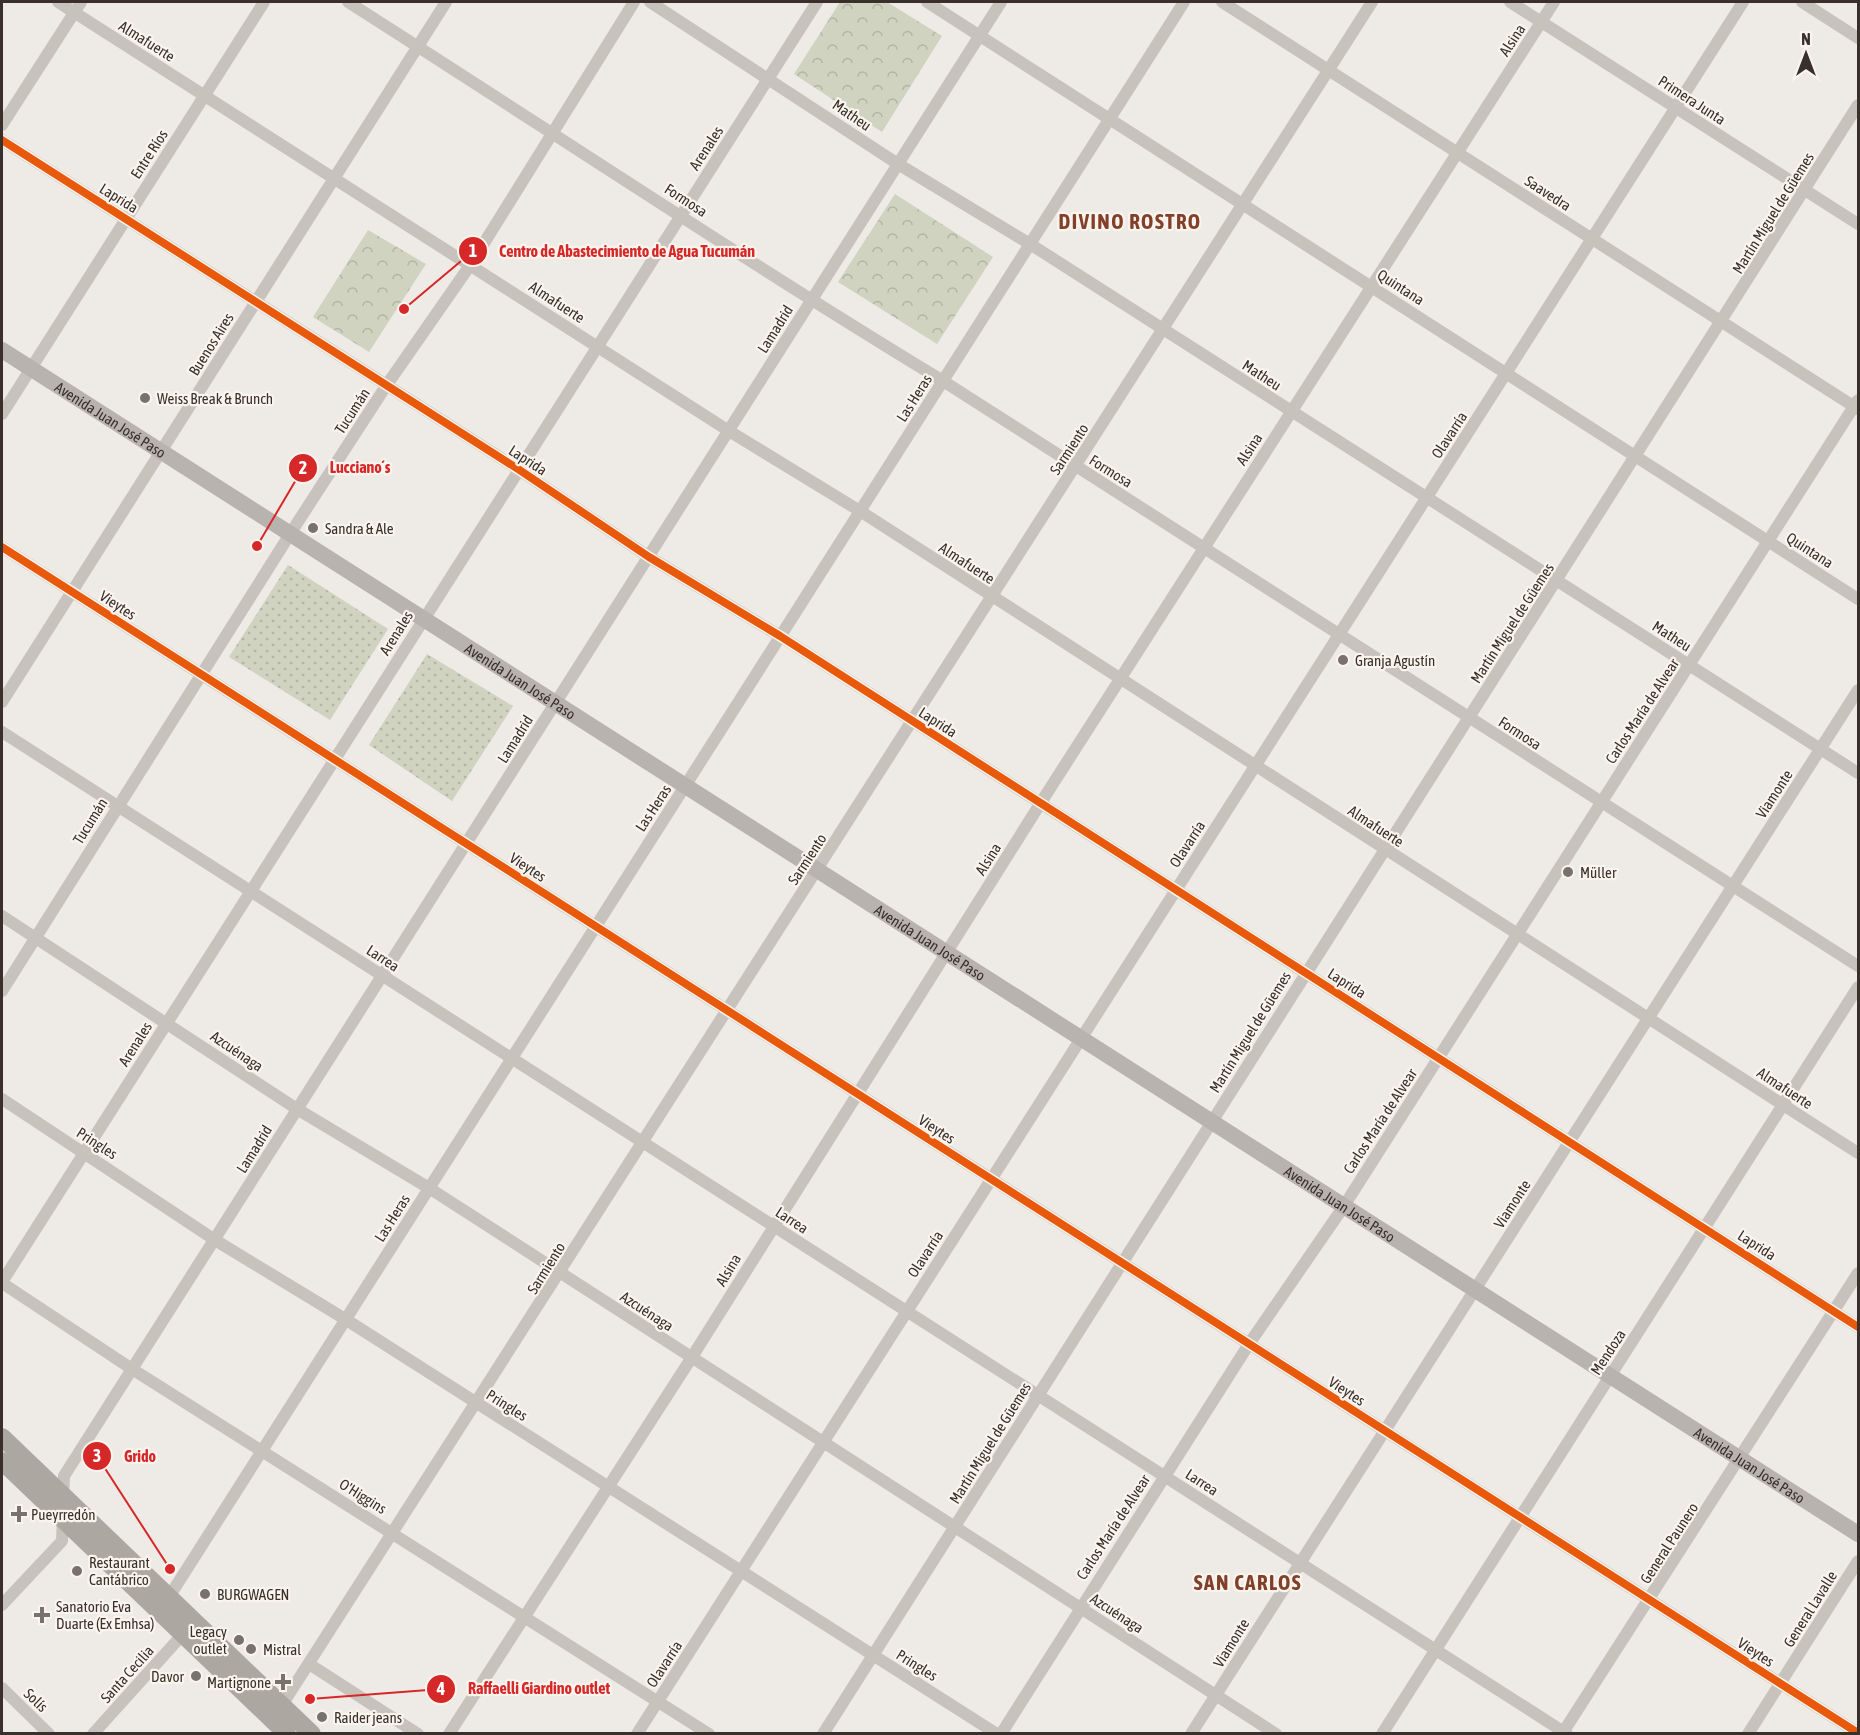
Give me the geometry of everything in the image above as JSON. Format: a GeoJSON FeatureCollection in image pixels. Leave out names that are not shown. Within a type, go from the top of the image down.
{"type":"FeatureCollection","features":[{"type":"Feature","properties":{"kind":"main road","name":"Avenida Juan José Paso"},"geometry":{"type":"LineString","coordinates":[[2,350],[1858,1534]]}},
{"type":"Feature","properties":{"kind":"main road"},"geometry":{"type":"LineString","coordinates":[[2,1437],[312,1734]]}},
{"type":"Feature","properties":{"kind":"main road"},"geometry":{"type":"LineString","coordinates":[[2,1461],[287,1734]]}},
{"type":"Feature","properties":{"kind":"street","name":"Almafuerte"},"geometry":{"type":"LineString","coordinates":[[58,2],[77,7],[205,95],[729,431],[860,511],[1858,1153]]}},
{"type":"Feature","properties":{"kind":"street","name":"Entre Ríos"},"geometry":{"type":"LineString","coordinates":[[2,414],[264,2]]}},
{"type":"Feature","properties":{"kind":"street","name":"Formosa"},"geometry":{"type":"LineString","coordinates":[[348,2],[553,132],[811,301],[943,381],[1858,966]]}},
{"type":"Feature","properties":{"kind":"street","name":"Buenos Aires"},"geometry":{"type":"LineString","coordinates":[[2,702],[446,2]]}},
{"type":"Feature","properties":{"kind":"street","name":"Tucumán"},"geometry":{"type":"LineString","coordinates":[[2,992],[290,534],[386,386],[471,264],[634,2]]}},
{"type":"Feature","properties":{"kind":"street","name":"Matheu"},"geometry":{"type":"LineString","coordinates":[[650,2],[898,164],[1030,244],[1858,773]]}},
{"type":"Feature","properties":{"kind":"street","name":"Arenales"},"geometry":{"type":"LineString","coordinates":[[2,1283],[249,890],[817,2]]}},
{"type":"Feature","properties":{"kind":"street","name":"Quintana"},"geometry":{"type":"LineString","coordinates":[[927,2],[1858,598]]}},
{"type":"Feature","properties":{"kind":"street","name":"Lamadrid"},"geometry":{"type":"LineString","coordinates":[[2,1605],[62,1541],[64,1476],[1001,2]]}},
{"type":"Feature","properties":{"kind":"street","name":"Las Heras"},"geometry":{"type":"LineString","coordinates":[[169,1597],[1184,2]]}},
{"type":"Feature","properties":{"kind":"street","name":"Saavedra"},"geometry":{"type":"LineString","coordinates":[[1222,2],[1857,405]]}},
{"type":"Feature","properties":{"kind":"street","name":"Sarmiento"},"geometry":{"type":"LineString","coordinates":[[282,1705],[395,1533],[1372,2]]}},
{"type":"Feature","properties":{"kind":"street","name":"Primera Junta"},"geometry":{"type":"LineString","coordinates":[[1510,2],[1858,224]]}},
{"type":"Feature","properties":{"kind":"street","name":"Alsina"},"geometry":{"type":"LineString","coordinates":[[449,1734],[692,1358],[773,1225],[1040,804],[1554,2]]}},
{"type":"Feature","properties":{"kind":"street","name":"Olavarría"},"geometry":{"type":"LineString","coordinates":[[637,1734],[1743,2]]}},
{"type":"Feature","properties":{"kind":"street"},"geometry":{"type":"LineString","coordinates":[[1802,2],[1858,38]]}},
{"type":"Feature","properties":{"kind":"street"},"geometry":{"type":"LineString","coordinates":[[2,125],[77,7]]}},
{"type":"Feature","properties":{"kind":"street","name":"Martín Miguel de Güemes"},"geometry":{"type":"LineString","coordinates":[[823,1734],[1384,849],[1723,322],[1858,105]]}},
{"type":"Feature","properties":{"kind":"street","name":"Laprida"},"geometry":{"type":"LineString","coordinates":[[2,140],[518,469],[649,557],[780,636],[1858,1327]]}},
{"type":"Feature","properties":{"kind":"street","name":"Carlos María de Alvear"},"geometry":{"type":"LineString","coordinates":[[999,1734],[1249,1344],[1344,1206],[1857,405]]}},
{"type":"Feature","properties":{"kind":"street","name":"Vieytes"},"geometry":{"type":"LineString","coordinates":[[2,547],[1858,1733]]}},
{"type":"Feature","properties":{"kind":"street","name":"Viamonte"},"geometry":{"type":"LineString","coordinates":[[1191,1734],[1858,690]]}},
{"type":"Feature","properties":{"kind":"street","name":"Larrea"},"geometry":{"type":"LineString","coordinates":[[2,732],[1564,1733]]}},
{"type":"Feature","properties":{"kind":"street","name":"Azcuénaga"},"geometry":{"type":"LineString","coordinates":[[2,916],[297,1109],[429,1188],[1276,1734]]}},
{"type":"Feature","properties":{"kind":"street","name":"Mendoza"},"geometry":{"type":"LineString","coordinates":[[1382,1734],[1858,987]]}},
{"type":"Feature","properties":{"kind":"street","name":"Pringles"},"geometry":{"type":"LineString","coordinates":[[2,1099],[214,1240],[345,1319],[999,1734]]}},
{"type":"Feature","properties":{"kind":"street","name":"General Paunero"},"geometry":{"type":"LineString","coordinates":[[1564,1733],[1858,1273]]}},
{"type":"Feature","properties":{"kind":"street","name":"O'Higgins"},"geometry":{"type":"LineString","coordinates":[[2,1283],[132,1369],[395,1533],[524,1618],[709,1734]]}},
{"type":"Feature","properties":{"kind":"street","name":"General Lavalle"},"geometry":{"type":"LineString","coordinates":[[1748,1734],[1858,1561]]}},
{"type":"Feature","properties":{"kind":"street"},"geometry":{"type":"LineString","coordinates":[[169,1597],[183,1634]]}},
{"type":"Feature","properties":{"kind":"street","name":"Santa Cecilia"},"geometry":{"type":"LineString","coordinates":[[93,1734],[183,1634]]}},
{"type":"Feature","properties":{"kind":"street"},"geometry":{"type":"LineString","coordinates":[[309,1664],[418,1734]]}},
{"type":"Feature","properties":{"kind":"street","name":"Solís"},"geometry":{"type":"LineString","coordinates":[[2,1688],[49,1734]]}},
{"type":"Feature","properties":{"kind":"street"},"geometry":{"type":"LineString","coordinates":[[282,1705],[293,1734]]}},
{"type":"Feature","properties":{"kind":"green space"},"geometry":{"type":"Polygon","coordinates":[[[840,2],[887,2],[942,36],[882,132],[794,74],[840,2]]]}},
{"type":"Feature","properties":{"kind":"green space"},"geometry":{"type":"Polygon","coordinates":[[[895,194],[993,257],[937,344],[838,282],[895,194]]]}},
{"type":"Feature","properties":{"kind":"green space"},"geometry":{"type":"Polygon","coordinates":[[[368,230],[426,264],[369,352],[313,317],[368,230]]]}},
{"type":"Feature","properties":{"kind":"green space"},"geometry":{"type":"Polygon","coordinates":[[[288,565],[388,629],[330,720],[229,657],[288,565]]]}},
{"type":"Feature","properties":{"kind":"green space"},"geometry":{"type":"Polygon","coordinates":[[[427,654],[513,706],[452,801],[369,745],[427,654]]]}},
{"type":"Feature","properties":{"kind":"cycle path"},"geometry":{"type":"LineString","coordinates":[[2,140],[518,469],[649,557],[780,636],[1858,1327]]}},
{"type":"Feature","properties":{"kind":"cycle path"},"geometry":{"type":"LineString","coordinates":[[2,547],[1858,1733]]}},
{"type":"Feature","properties":{"kind":"place","name":"Centro de Abastecimiento de Agua Tucumán"},"geometry":{"type":"Point","coordinates":[404,309]}},
{"type":"Feature","properties":{"kind":"place","name":"Weiss Break & Brunch"},"geometry":{"type":"Point","coordinates":[145,398]}},
{"type":"Feature","properties":{"kind":"place","name":"Sandra & Ale"},"geometry":{"type":"Point","coordinates":[313,528]}},
{"type":"Feature","properties":{"kind":"place","name":"Lucciano´s"},"geometry":{"type":"Point","coordinates":[257,546]}},
{"type":"Feature","properties":{"kind":"place","name":"Granja Agustín"},"geometry":{"type":"Point","coordinates":[1343,660]}},
{"type":"Feature","properties":{"kind":"place","name":"Müller"},"geometry":{"type":"Point","coordinates":[1568,872]}},
{"type":"Feature","properties":{"kind":"place","name":"Pueyrredón"},"geometry":{"type":"Point","coordinates":[19,1514]}},
{"type":"Feature","properties":{"kind":"place","name":"Grido"},"geometry":{"type":"Point","coordinates":[170,1569]}},
{"type":"Feature","properties":{"kind":"place","name":"Restaurant Cantábrico"},"geometry":{"type":"Point","coordinates":[77,1571]}},
{"type":"Feature","properties":{"kind":"place","name":"BURGWAGEN"},"geometry":{"type":"Point","coordinates":[205,1594]}},
{"type":"Feature","properties":{"kind":"place","name":"Sanatorio Eva Duarte (Ex Emhsa)"},"geometry":{"type":"Point","coordinates":[42,1615]}},
{"type":"Feature","properties":{"kind":"place","name":"Legacy outlet"},"geometry":{"type":"Point","coordinates":[239,1640]}},
{"type":"Feature","properties":{"kind":"place","name":"Mistral"},"geometry":{"type":"Point","coordinates":[251,1649]}},
{"type":"Feature","properties":{"kind":"place","name":"Davor"},"geometry":{"type":"Point","coordinates":[196,1676]}},
{"type":"Feature","properties":{"kind":"place","name":"Martignone"},"geometry":{"type":"Point","coordinates":[283,1682]}},
{"type":"Feature","properties":{"kind":"place","name":"Raffaelli Giardino outlet"},"geometry":{"type":"Point","coordinates":[310,1699]}},
{"type":"Feature","properties":{"kind":"place","name":"Raider jeans"},"geometry":{"type":"Point","coordinates":[322,1717]}},
{"type":"Feature","properties":{"kind":"district","name":"DIVINO ROSTRO"},"geometry":{"type":"Point","coordinates":[1130,221]}},
{"type":"Feature","properties":{"kind":"district","name":"SAN CARLOS"},"geometry":{"type":"Point","coordinates":[1248,1582]}}]}
